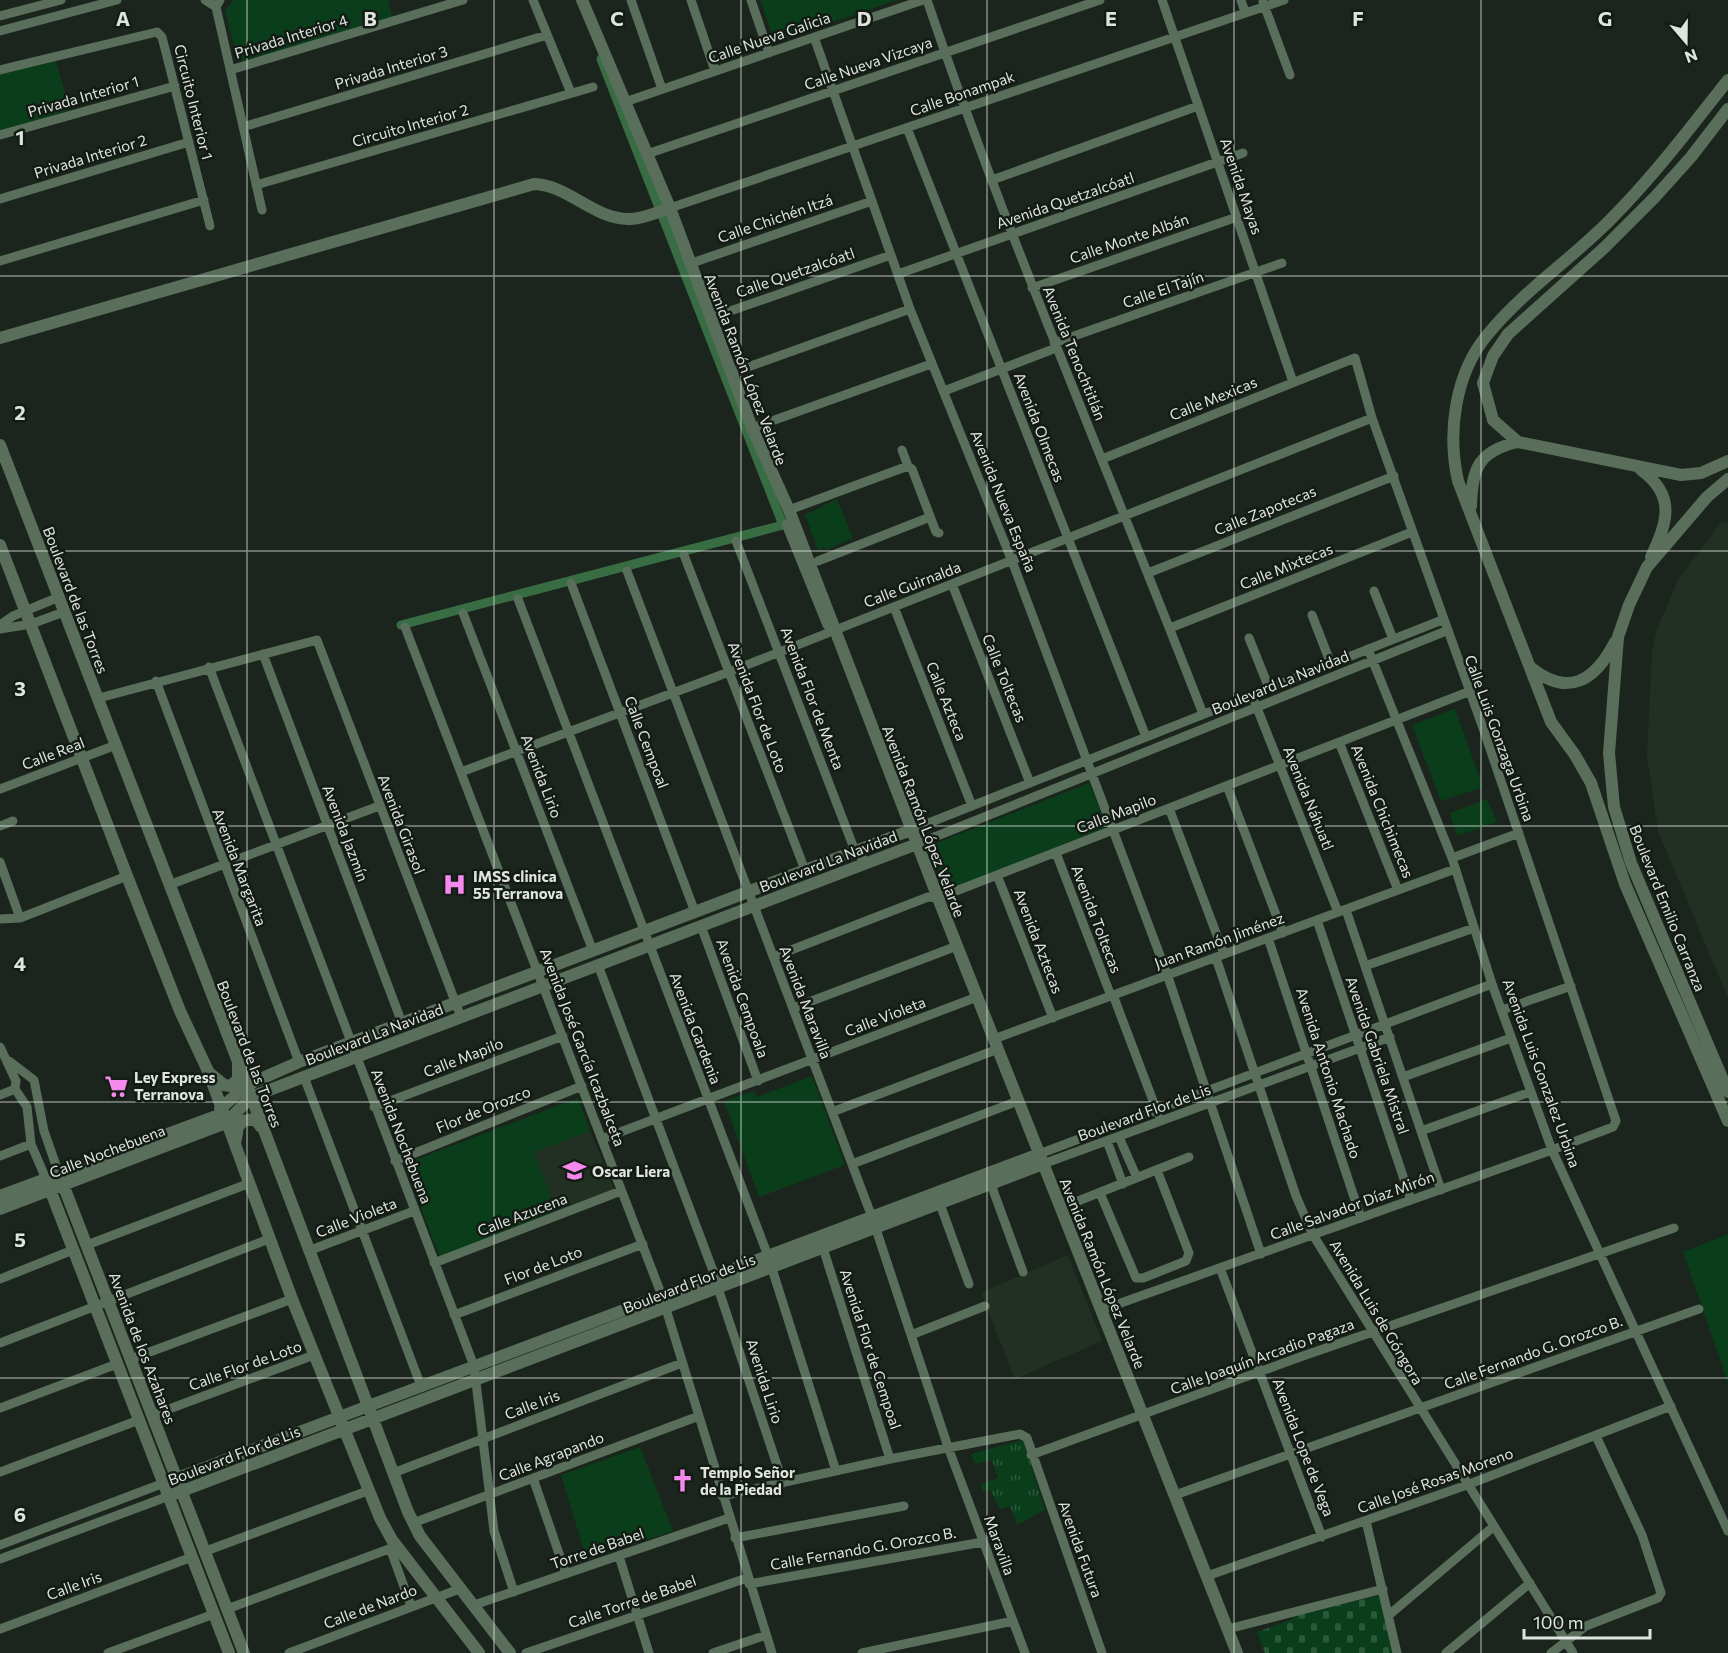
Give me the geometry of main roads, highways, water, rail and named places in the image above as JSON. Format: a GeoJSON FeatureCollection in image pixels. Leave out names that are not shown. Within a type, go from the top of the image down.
{"type":"FeatureCollection","features":[{"type":"Feature","properties":{"kind":"waterway"},"geometry":{"type":"LineString","coordinates":[[401,625],[783,525],[601,59]]}},
{"type":"Feature","properties":{"kind":"place","name":"IMSS clinica 55 Terranova"},"geometry":{"type":"Point","coordinates":[455,885]}},
{"type":"Feature","properties":{"kind":"place","name":"Ley Express Terranova"},"geometry":{"type":"Point","coordinates":[116,1086]}},
{"type":"Feature","properties":{"kind":"place","name":"Oscar Liera"},"geometry":{"type":"Point","coordinates":[574,1171]}},
{"type":"Feature","properties":{"kind":"place","name":"Templo Señor de la Piedad"},"geometry":{"type":"Point","coordinates":[682,1481]}}]}
